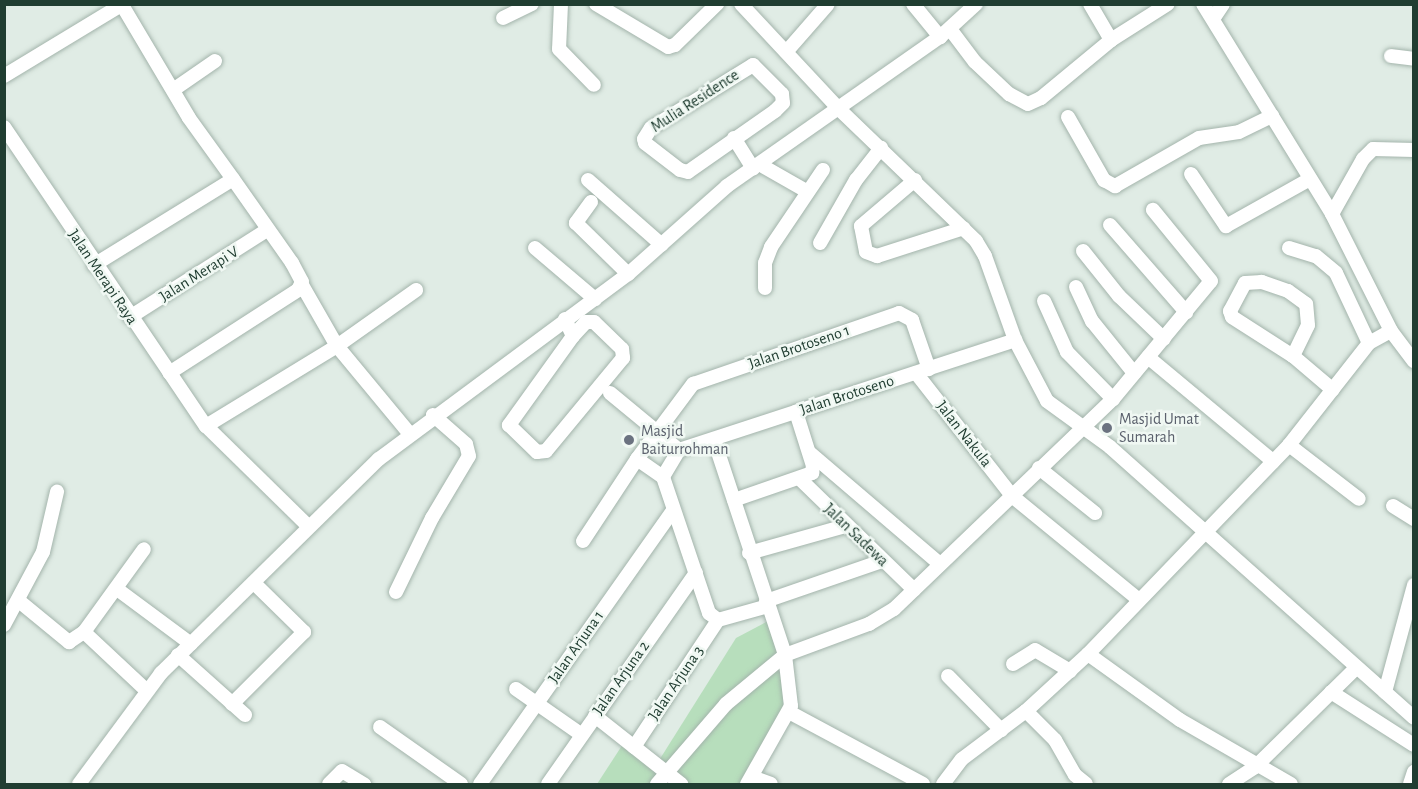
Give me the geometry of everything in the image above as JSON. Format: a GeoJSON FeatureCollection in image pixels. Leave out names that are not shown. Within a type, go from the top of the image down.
{"type":"FeatureCollection","features":[{"type":"Feature","properties":{"kind":"street"},"geometry":{"type":"LineString","coordinates":[[503,18],[532,4]]}},
{"type":"Feature","properties":{"kind":"street"},"geometry":{"type":"LineString","coordinates":[[561,4],[559,50],[594,85]]}},
{"type":"Feature","properties":{"kind":"street"},"geometry":{"type":"LineString","coordinates":[[597,4],[668,47],[675,45],[717,4]]}},
{"type":"Feature","properties":{"kind":"street"},"geometry":{"type":"LineString","coordinates":[[741,4],[839,109],[964,228],[985,256],[1015,340],[1047,401],[1086,427],[1413,718]]}},
{"type":"Feature","properties":{"kind":"street"},"geometry":{"type":"LineString","coordinates":[[787,51],[828,4]]}},
{"type":"Feature","properties":{"kind":"street"},"geometry":{"type":"LineString","coordinates":[[913,4],[1024,104],[1041,98],[1111,40],[1168,4]]}},
{"type":"Feature","properties":{"kind":"street"},"geometry":{"type":"LineString","coordinates":[[79,784],[146,690],[178,655],[254,583],[308,526],[410,433],[628,274],[727,186],[945,33],[976,4]]}},
{"type":"Feature","properties":{"kind":"street"},"geometry":{"type":"LineString","coordinates":[[1090,4],[1111,40]]}},
{"type":"Feature","properties":{"kind":"street"},"geometry":{"type":"LineString","coordinates":[[1203,4],[1332,214],[1391,331],[1413,362]]}},
{"type":"Feature","properties":{"kind":"street"},"geometry":{"type":"LineString","coordinates":[[1213,19],[1223,4]]}},
{"type":"Feature","properties":{"kind":"street"},"geometry":{"type":"LineString","coordinates":[[4,76],[122,5],[173,90],[267,230],[292,263],[337,346],[410,433]]}},
{"type":"Feature","properties":{"kind":"street"},"geometry":{"type":"LineString","coordinates":[[1391,57],[1413,60]]}},
{"type":"Feature","properties":{"kind":"street"},"geometry":{"type":"LineString","coordinates":[[173,90],[215,61]]}},
{"type":"Feature","properties":{"kind":"street","name":"Mulia Residence"},"geometry":{"type":"LineString","coordinates":[[753,65],[784,99],[775,111],[734,138],[684,172],[644,139],[651,128],[753,65]]}},
{"type":"Feature","properties":{"kind":"street"},"geometry":{"type":"LineString","coordinates":[[1068,117],[1104,180],[1115,186],[1199,138],[1239,132],[1272,116]]}},
{"type":"Feature","properties":{"kind":"street","name":"Jalan Merapi Raya"},"geometry":{"type":"LineString","coordinates":[[4,127],[94,265],[206,426],[308,526]]}},
{"type":"Feature","properties":{"kind":"street"},"geometry":{"type":"LineString","coordinates":[[734,138],[756,166],[808,192]]}},
{"type":"Feature","properties":{"kind":"street"},"geometry":{"type":"LineString","coordinates":[[820,243],[851,188],[881,148]]}},
{"type":"Feature","properties":{"kind":"street"},"geometry":{"type":"LineString","coordinates":[[1332,214],[1363,159],[1373,149],[1413,150]]}},
{"type":"Feature","properties":{"kind":"street"},"geometry":{"type":"LineString","coordinates":[[765,288],[765,262],[771,247],[823,170]]}},
{"type":"Feature","properties":{"kind":"street"},"geometry":{"type":"LineString","coordinates":[[1191,174],[1226,226],[1310,179]]}},
{"type":"Feature","properties":{"kind":"street"},"geometry":{"type":"LineString","coordinates":[[94,265],[232,179]]}},
{"type":"Feature","properties":{"kind":"street"},"geometry":{"type":"LineString","coordinates":[[588,180],[662,245]]}},
{"type":"Feature","properties":{"kind":"street"},"geometry":{"type":"LineString","coordinates":[[915,180],[864,223],[861,240],[866,252],[877,256],[964,228]]}},
{"type":"Feature","properties":{"kind":"street"},"geometry":{"type":"LineString","coordinates":[[591,202],[576,224],[628,274]]}},
{"type":"Feature","properties":{"kind":"street"},"geometry":{"type":"LineString","coordinates":[[657,784],[726,704],[785,655],[869,624],[914,590],[1113,399],[1211,281],[1154,210]]}},
{"type":"Feature","properties":{"kind":"street"},"geometry":{"type":"LineString","coordinates":[[1110,225],[1186,312]]}},
{"type":"Feature","properties":{"kind":"street","name":"Jalan Merapi V"},"geometry":{"type":"LineString","coordinates":[[130,317],[267,230]]}},
{"type":"Feature","properties":{"kind":"street"},"geometry":{"type":"LineString","coordinates":[[535,248],[595,299]]}},
{"type":"Feature","properties":{"kind":"street"},"geometry":{"type":"LineString","coordinates":[[1289,248],[1316,256],[1336,273],[1369,343]]}},
{"type":"Feature","properties":{"kind":"street"},"geometry":{"type":"LineString","coordinates":[[1083,251],[1119,296],[1164,339]]}},
{"type":"Feature","properties":{"kind":"street"},"geometry":{"type":"LineString","coordinates":[[1293,356],[1308,325],[1306,304],[1288,291],[1262,282],[1245,283],[1230,311],[1232,317],[1293,356],[1333,390]]}},
{"type":"Feature","properties":{"kind":"street"},"geometry":{"type":"LineString","coordinates":[[169,373],[270,311],[302,285]]}},
{"type":"Feature","properties":{"kind":"street"},"geometry":{"type":"LineString","coordinates":[[1076,287],[1092,321],[1134,373]]}},
{"type":"Feature","properties":{"kind":"street"},"geometry":{"type":"LineString","coordinates":[[206,426],[337,346],[416,290]]}},
{"type":"Feature","properties":{"kind":"street"},"geometry":{"type":"LineString","coordinates":[[1044,301],[1067,352],[1113,399]]}},
{"type":"Feature","properties":{"kind":"street","name":"Jalan Brotoseno 1"},"geometry":{"type":"LineString","coordinates":[[583,541],[656,431],[693,384],[899,313],[912,320],[922,371]]}},
{"type":"Feature","properties":{"kind":"street"},"geometry":{"type":"LineString","coordinates":[[565,319],[573,336]]}},
{"type":"Feature","properties":{"kind":"street"},"geometry":{"type":"LineString","coordinates":[[586,322],[594,322],[622,349],[623,358],[546,451],[537,452],[508,425],[573,336],[586,322]]}},
{"type":"Feature","properties":{"kind":"street"},"geometry":{"type":"LineString","coordinates":[[944,784],[962,759],[1026,711],[1088,654],[1289,445],[1369,343],[1391,331]]}},
{"type":"Feature","properties":{"kind":"street","name":"Jalan Brotoseno"},"geometry":{"type":"LineString","coordinates":[[679,450],[1015,340]]}},
{"type":"Feature","properties":{"kind":"street"},"geometry":{"type":"LineString","coordinates":[[1148,357],[1273,461]]}},
{"type":"Feature","properties":{"kind":"street","name":"Jalan Nakula"},"geometry":{"type":"LineString","coordinates":[[922,371],[1012,496],[1139,600]]}},
{"type":"Feature","properties":{"kind":"street"},"geometry":{"type":"LineString","coordinates":[[610,393],[679,450],[663,477]]}},
{"type":"Feature","properties":{"kind":"street"},"geometry":{"type":"LineString","coordinates":[[734,500],[800,479],[813,469],[796,412]]}},
{"type":"Feature","properties":{"kind":"street"},"geometry":{"type":"LineString","coordinates":[[396,592],[432,518],[469,456],[466,444],[432,415]]}},
{"type":"Feature","properties":{"kind":"street"},"geometry":{"type":"LineString","coordinates":[[714,440],[749,553],[785,655],[789,712],[749,781],[771,784]]}},
{"type":"Feature","properties":{"kind":"street"},"geometry":{"type":"LineString","coordinates":[[1289,445],[1359,499]]}},
{"type":"Feature","properties":{"kind":"street"},"geometry":{"type":"LineString","coordinates":[[810,453],[940,564]]}},
{"type":"Feature","properties":{"kind":"street"},"geometry":{"type":"LineString","coordinates":[[637,459],[663,477],[706,607],[718,620],[882,561]]}},
{"type":"Feature","properties":{"kind":"street"},"geometry":{"type":"LineString","coordinates":[[1040,468],[1095,513]]}},
{"type":"Feature","properties":{"kind":"street","name":"Jalan Sadewa"},"geometry":{"type":"LineString","coordinates":[[800,479],[845,526],[914,590]]}},
{"type":"Feature","properties":{"kind":"street"},"geometry":{"type":"LineString","coordinates":[[4,625],[20,601],[43,552],[57,492]]}},
{"type":"Feature","properties":{"kind":"street"},"geometry":{"type":"LineString","coordinates":[[1393,506],[1413,519]]}},
{"type":"Feature","properties":{"kind":"street","name":"Jalan Arjuna 1"},"geometry":{"type":"LineString","coordinates":[[480,784],[673,510]]}},
{"type":"Feature","properties":{"kind":"street"},"geometry":{"type":"LineString","coordinates":[[749,553],[845,526]]}},
{"type":"Feature","properties":{"kind":"street"},"geometry":{"type":"LineString","coordinates":[[20,601],[66,641],[84,632],[144,549]]}},
{"type":"Feature","properties":{"kind":"street","name":"Jalan Arjuna 2"},"geometry":{"type":"LineString","coordinates":[[548,784],[696,573]]}},
{"type":"Feature","properties":{"kind":"street"},"geometry":{"type":"LineString","coordinates":[[232,704],[304,632],[254,583]]}},
{"type":"Feature","properties":{"kind":"street"},"geometry":{"type":"LineString","coordinates":[[1385,692],[1413,585]]}},
{"type":"Feature","properties":{"kind":"street"},"geometry":{"type":"LineString","coordinates":[[117,589],[191,644]]}},
{"type":"Feature","properties":{"kind":"street","name":"Jalan Arjuna 3"},"geometry":{"type":"LineString","coordinates":[[634,747],[718,620]]}},
{"type":"Feature","properties":{"kind":"street"},"geometry":{"type":"LineString","coordinates":[[84,632],[146,690]]}},
{"type":"Feature","properties":{"kind":"street"},"geometry":{"type":"LineString","coordinates":[[1013,664],[1035,650],[1070,671]]}},
{"type":"Feature","properties":{"kind":"street"},"geometry":{"type":"LineString","coordinates":[[1088,654],[1146,698],[1255,766],[1291,784]]}},
{"type":"Feature","properties":{"kind":"street"},"geometry":{"type":"LineString","coordinates":[[178,655],[245,715]]}},
{"type":"Feature","properties":{"kind":"street"},"geometry":{"type":"LineString","coordinates":[[1229,784],[1255,766],[1356,668]]}},
{"type":"Feature","properties":{"kind":"street"},"geometry":{"type":"LineString","coordinates":[[948,676],[1001,730]]}},
{"type":"Feature","properties":{"kind":"street"},"geometry":{"type":"LineString","coordinates":[[516,689],[582,735]]}},
{"type":"Feature","properties":{"kind":"street"},"geometry":{"type":"LineString","coordinates":[[1332,692],[1413,745]]}},
{"type":"Feature","properties":{"kind":"street"},"geometry":{"type":"LineString","coordinates":[[1026,711],[1055,740],[1075,775],[1086,784]]}},
{"type":"Feature","properties":{"kind":"street"},"geometry":{"type":"LineString","coordinates":[[789,712],[923,784]]}},
{"type":"Feature","properties":{"kind":"street"},"geometry":{"type":"LineString","coordinates":[[594,716],[681,784]]}},
{"type":"Feature","properties":{"kind":"street"},"geometry":{"type":"LineString","coordinates":[[380,727],[461,784]]}},
{"type":"Feature","properties":{"kind":"street"},"geometry":{"type":"LineString","coordinates":[[329,784],[342,771],[364,784]]}},
{"type":"Feature","properties":{"kind":"street"},"geometry":{"type":"LineString","coordinates":[[1410,784],[1413,772]]}},
{"type":"Feature","properties":{"kind":"green space"},"geometry":{"type":"Polygon","coordinates":[[[768,621],[778,647],[787,709],[742,784],[686,784],[658,762],[736,638],[768,621]]]}},
{"type":"Feature","properties":{"kind":"green space"},"geometry":{"type":"Polygon","coordinates":[[[623,744],[672,784],[597,784],[623,744]]]}},
{"type":"Feature","properties":{"kind":"place","name":"Masjid Umat Sumarah"},"geometry":{"type":"Point","coordinates":[1107,428]}},
{"type":"Feature","properties":{"kind":"place","name":"Masjid Baiturrohman"},"geometry":{"type":"Point","coordinates":[629,440]}}]}
